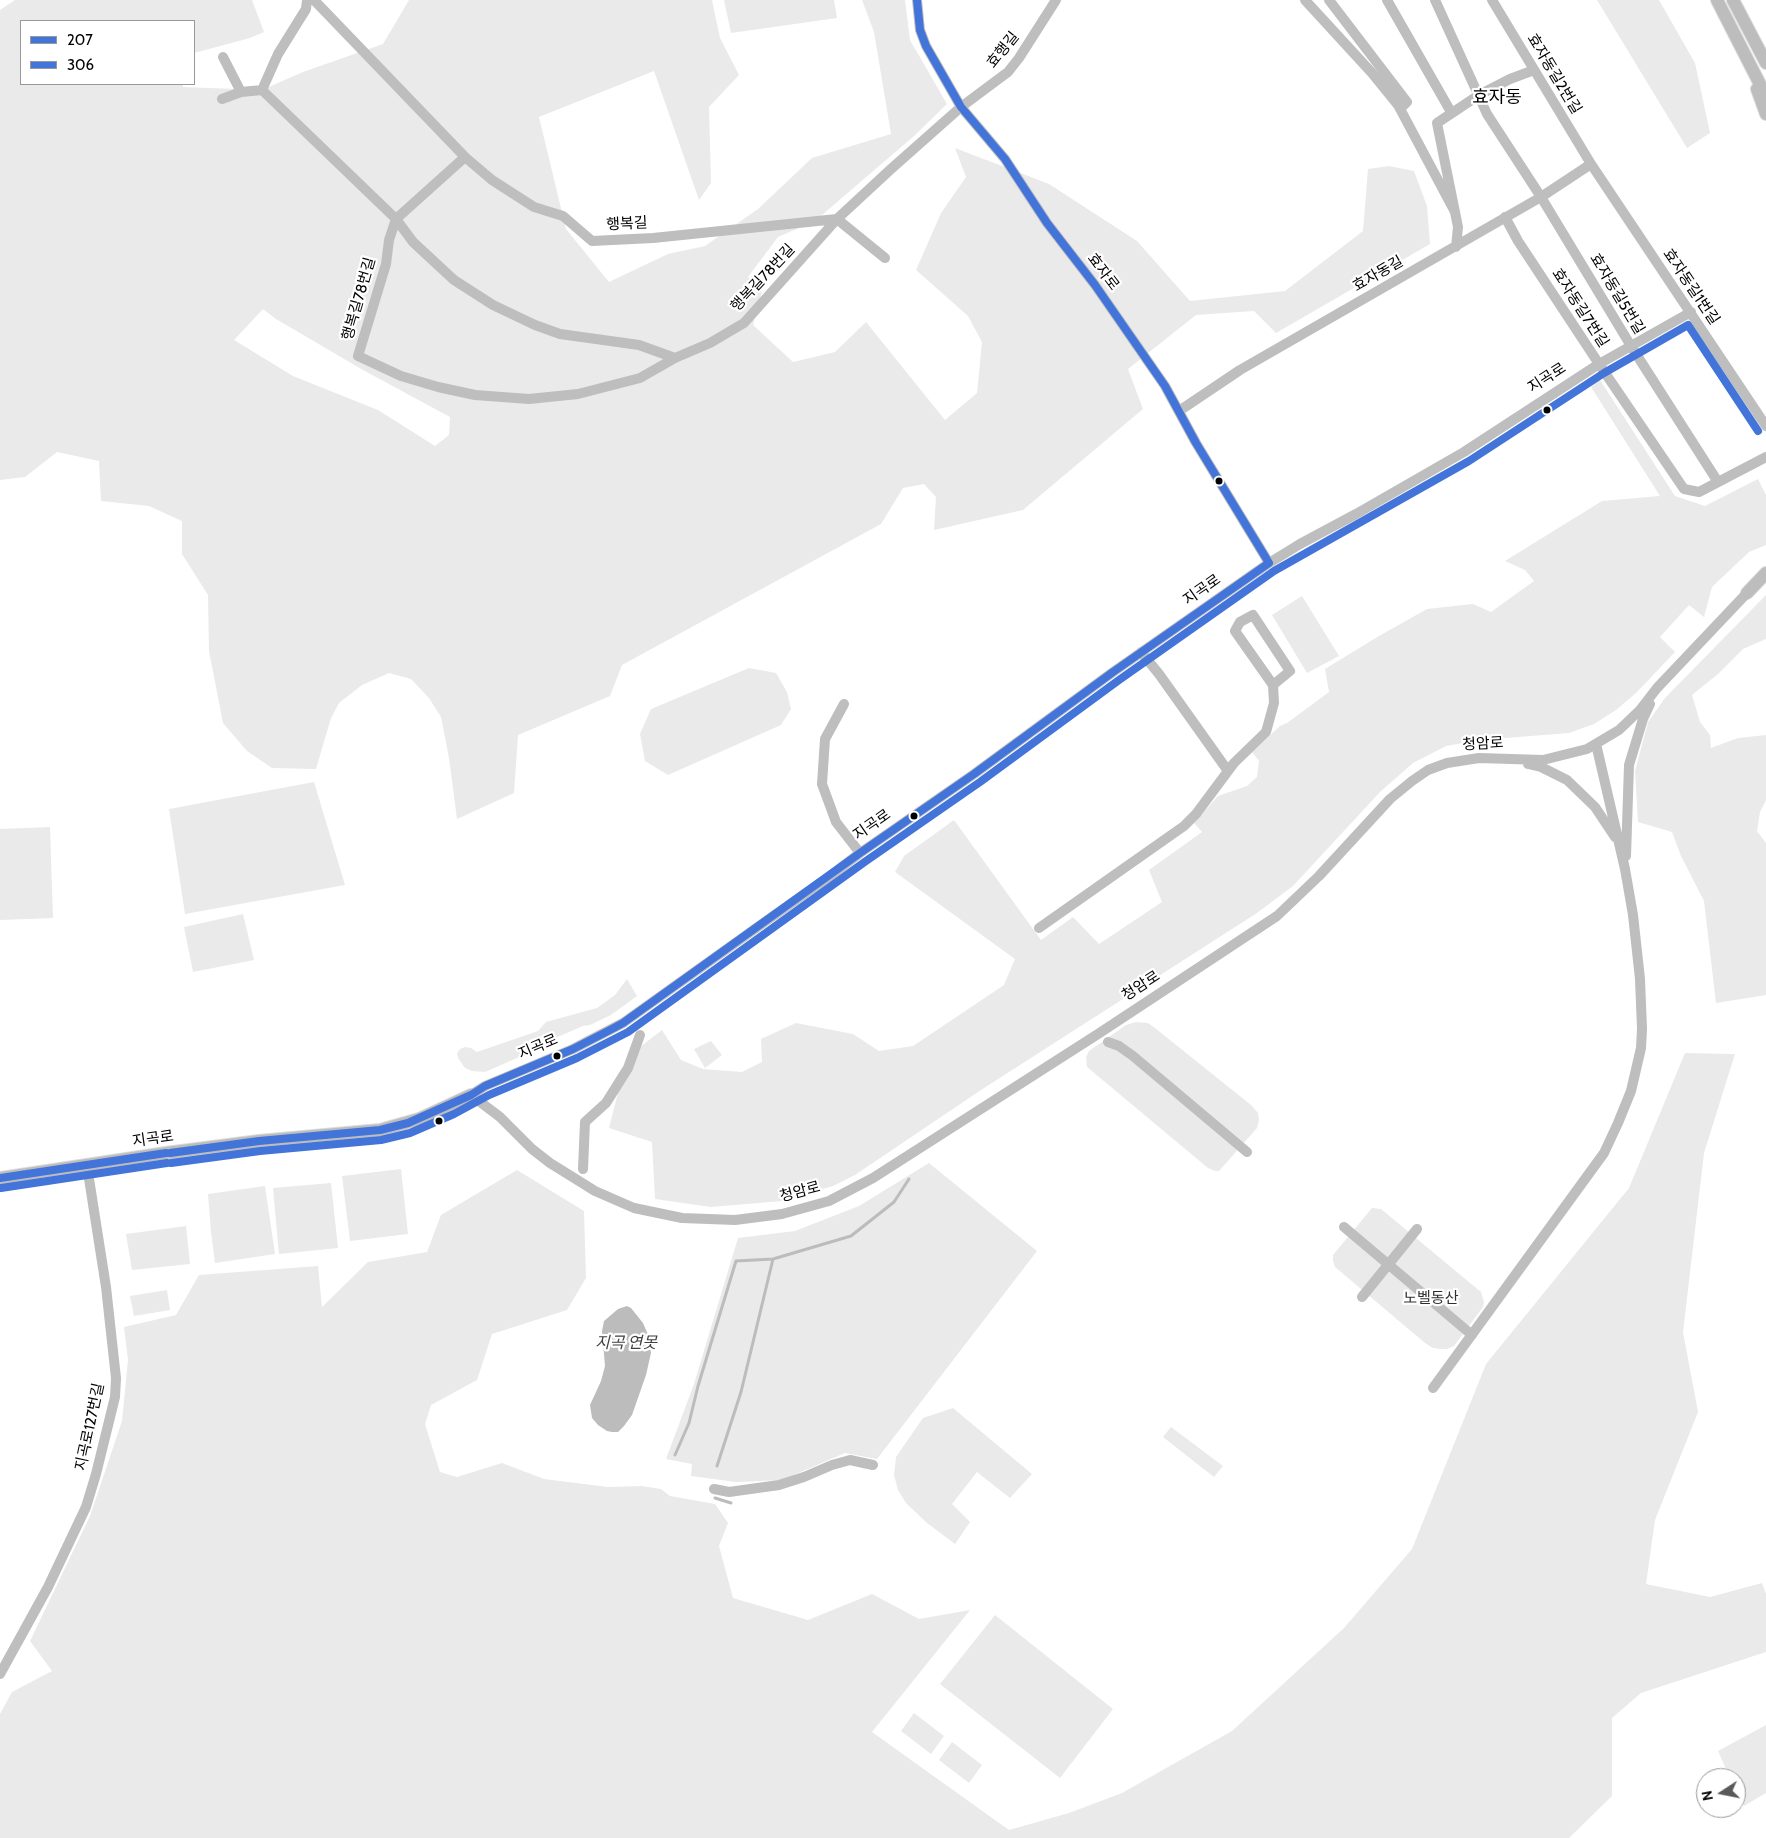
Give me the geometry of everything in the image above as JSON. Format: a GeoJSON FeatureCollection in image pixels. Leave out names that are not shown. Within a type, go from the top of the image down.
{"type":"FeatureCollection","features":[{"type":"Feature","properties":{"kind":"main road"},"geometry":{"type":"LineString","coordinates":[[1716,0],[1766,96]]}},
{"type":"Feature","properties":{"kind":"main road"},"geometry":{"type":"LineString","coordinates":[[1733,0],[1755,44],[1766,61]]}},
{"type":"Feature","properties":{"kind":"main road"},"geometry":{"type":"LineString","coordinates":[[1746,59],[1766,114]]}},
{"type":"Feature","properties":{"kind":"main road","name":"청암로"},"geometry":{"type":"LineString","coordinates":[[1747,593],[1766,573]]}},
{"type":"Feature","properties":{"kind":"main road","name":"지곡로"},"geometry":{"type":"LineString","coordinates":[[0,1178],[260,1141],[380,1130],[419,1120],[470,1095]]}},
{"type":"Feature","properties":{"kind":"street"},"geometry":{"type":"LineString","coordinates":[[262,90],[278,54],[306,9],[307,0]]}},
{"type":"Feature","properties":{"kind":"street","name":"행복길"},"geometry":{"type":"LineString","coordinates":[[314,0],[465,157],[492,180],[534,207],[563,216],[592,241],[653,238],[837,219]]}},
{"type":"Feature","properties":{"kind":"street","name":"효자로"},"geometry":{"type":"LineString","coordinates":[[917,0],[920,30],[926,46],[961,107],[1005,159],[1047,223],[1128,332],[1165,386],[1196,443],[1269,563]]}},
{"type":"Feature","properties":{"kind":"street","name":"효행길"},"geometry":{"type":"LineString","coordinates":[[961,107],[1008,72],[1056,0]]}},
{"type":"Feature","properties":{"kind":"street"},"geometry":{"type":"LineString","coordinates":[[1304,0],[1372,73],[1400,109],[1455,212]]}},
{"type":"Feature","properties":{"kind":"street"},"geometry":{"type":"LineString","coordinates":[[1329,0],[1407,102],[1400,109]]}},
{"type":"Feature","properties":{"kind":"street"},"geometry":{"type":"LineString","coordinates":[[1387,0],[1452,112]]}},
{"type":"Feature","properties":{"kind":"street","name":"효자동길5번길"},"geometry":{"type":"LineString","coordinates":[[1435,0],[1487,114],[1541,197],[1631,346],[1718,482]]}},
{"type":"Feature","properties":{"kind":"street","name":"효자동길2번길"},"geometry":{"type":"LineString","coordinates":[[1492,0],[1592,164]]}},
{"type":"Feature","properties":{"kind":"street"},"geometry":{"type":"LineString","coordinates":[[223,57],[241,92]]}},
{"type":"Feature","properties":{"kind":"street"},"geometry":{"type":"LineString","coordinates":[[1456,247],[1458,227],[1437,123],[1479,95],[1510,79],[1534,70]]}},
{"type":"Feature","properties":{"kind":"street"},"geometry":{"type":"LineString","coordinates":[[222,99],[241,92],[262,90],[396,219],[413,242],[454,280],[493,305],[535,325],[560,334],[640,345],[675,358]]}},
{"type":"Feature","properties":{"kind":"street"},"geometry":{"type":"LineString","coordinates":[[885,258],[837,219],[890,169],[961,107]]}},
{"type":"Feature","properties":{"kind":"street"},"geometry":{"type":"LineString","coordinates":[[396,219],[465,157]]}},
{"type":"Feature","properties":{"kind":"street","name":"효자동길"},"geometry":{"type":"LineString","coordinates":[[1179,411],[1240,370],[1456,247],[1541,197],[1592,164]]}},
{"type":"Feature","properties":{"kind":"street","name":"효자동길1번길"},"geometry":{"type":"LineString","coordinates":[[1592,164],[1766,426]]}},
{"type":"Feature","properties":{"kind":"street","name":"효자동길7번길"},"geometry":{"type":"LineString","coordinates":[[1505,217],[1518,241],[1599,364],[1684,488],[1699,492],[1718,482]]}},
{"type":"Feature","properties":{"kind":"street","name":"행복길78번길"},"geometry":{"type":"LineString","coordinates":[[396,219],[386,264],[358,356],[401,376],[438,387],[474,395],[529,399],[578,394],[640,378],[675,358],[710,343],[744,323],[837,219]]}},
{"type":"Feature","properties":{"kind":"street","name":"지곡로"},"geometry":{"type":"LineString","coordinates":[[470,1095],[485,1086],[582,1045],[623,1023],[860,853],[974,774],[1141,652],[1269,563],[1464,452],[1599,364],[1690,312]]}},
{"type":"Feature","properties":{"kind":"street"},"geometry":{"type":"LineString","coordinates":[[1718,482],[1766,457]]}},
{"type":"Feature","properties":{"kind":"street","name":"청암로"},"geometry":{"type":"LineString","coordinates":[[470,1095],[500,1118],[532,1149],[550,1163],[595,1191],[634,1208],[682,1218],[734,1220],[782,1214],[829,1201],[873,1178],[1098,1034],[1277,916],[1319,876],[1390,799],[1428,770],[1447,763],[1479,758],[1543,760],[1574,753],[1596,744],[1623,726],[1640,710],[1656,688],[1747,593]]}},
{"type":"Feature","properties":{"kind":"street"},"geometry":{"type":"LineString","coordinates":[[1039,928],[1184,826],[1196,814],[1228,771],[1252,744],[1266,732],[1274,703],[1273,685],[1235,631],[1240,622],[1253,615],[1290,672],[1273,685]]}},
{"type":"Feature","properties":{"kind":"street"},"geometry":{"type":"LineString","coordinates":[[1141,652],[1159,674],[1228,771]]}},
{"type":"Feature","properties":{"kind":"street"},"geometry":{"type":"LineString","coordinates":[[1625,869],[1628,839],[1629,765],[1643,718],[1656,688]]}},
{"type":"Feature","properties":{"kind":"street"},"geometry":{"type":"LineString","coordinates":[[844,704],[825,739],[822,784],[836,822],[860,853]]}},
{"type":"Feature","properties":{"kind":"street"},"geometry":{"type":"LineString","coordinates":[[1433,1388],[1604,1153],[1631,1091],[1641,1048],[1642,1016],[1633,915],[1621,849],[1596,744]]}},
{"type":"Feature","properties":{"kind":"street"},"geometry":{"type":"LineString","coordinates":[[1502,758],[1541,767],[1568,780],[1595,807],[1611,829],[1621,849]]}},
{"type":"Feature","properties":{"kind":"street"},"geometry":{"type":"LineString","coordinates":[[583,1169],[585,1122],[606,1103],[628,1068],[640,1035]]}},
{"type":"Feature","properties":{"kind":"street"},"geometry":{"type":"LineString","coordinates":[[1108,1042],[1119,1046],[1133,1056],[1247,1152]]}},
{"type":"Feature","properties":{"kind":"street","name":"지곡로127번길"},"geometry":{"type":"LineString","coordinates":[[0,1674],[48,1588],[86,1507],[115,1397],[116,1378],[106,1287],[87,1166]]}},
{"type":"Feature","properties":{"kind":"street"},"geometry":{"type":"LineString","coordinates":[[1344,1227],[1472,1335]]}},
{"type":"Feature","properties":{"kind":"street"},"geometry":{"type":"LineString","coordinates":[[1362,1297],[1416,1230]]}},
{"type":"Feature","properties":{"kind":"street"},"geometry":{"type":"LineString","coordinates":[[714,1489],[729,1492],[779,1485],[850,1460],[873,1465]]}},
{"type":"Feature","properties":{"kind":"green space"},"geometry":{"type":"Polygon","coordinates":[[[15,0],[252,0],[264,32],[250,38],[195,53],[195,20],[20,20],[20,85],[183,85],[183,87],[262,90],[303,72],[383,44],[409,0],[712,0],[720,38],[739,75],[709,107],[711,183],[699,200],[654,71],[539,117],[566,229],[609,282],[668,254],[705,246],[758,209],[812,158],[891,134],[874,32],[862,0],[905,0],[910,40],[947,104],[914,136],[815,221],[778,237],[748,277],[762,291],[753,325],[793,362],[835,352],[866,322],[945,420],[977,393],[982,342],[968,316],[916,270],[941,213],[966,177],[955,148],[1049,184],[1137,241],[1190,301],[1285,291],[1363,231],[1368,169],[1389,166],[1414,171],[1427,206],[1430,244],[1276,333],[1254,311],[1196,315],[1128,369],[1143,409],[1023,510],[934,530],[936,497],[924,484],[903,488],[881,524],[622,665],[610,696],[518,735],[514,793],[457,819],[449,758],[441,717],[429,698],[411,679],[389,673],[362,685],[339,703],[331,718],[316,769],[272,768],[247,751],[223,723],[209,651],[208,595],[182,554],[182,521],[149,506],[101,501],[99,461],[57,452],[25,477],[0,480],[0,10],[15,0]],[[263,309],[234,340],[293,376],[378,410],[435,446],[449,435],[450,417],[363,370],[276,319],[263,309]]]}},
{"type":"Feature","properties":{"kind":"green space"},"geometry":{"type":"Polygon","coordinates":[[[724,0],[834,0],[837,18],[731,33],[724,0]]]}},
{"type":"Feature","properties":{"kind":"green space"},"geometry":{"type":"Polygon","coordinates":[[[1597,0],[1659,0],[1695,63],[1710,133],[1687,148],[1597,0]]]}},
{"type":"Feature","properties":{"kind":"green space"},"geometry":{"type":"Polygon","coordinates":[[[1600,380],[1675,496],[1705,506],[1758,479],[1766,495],[1766,545],[1749,552],[1712,587],[1704,617],[1689,605],[1660,637],[1675,652],[1636,693],[1616,710],[1594,724],[1569,733],[1480,740],[1446,746],[1413,763],[1380,792],[1293,886],[1257,913],[981,1090],[855,1175],[833,1186],[782,1201],[711,1207],[655,1199],[652,1142],[609,1128],[627,1057],[662,1030],[681,1060],[703,1069],[742,1072],[762,1062],[761,1039],[796,1023],[853,1034],[879,1051],[913,1046],[1004,985],[1015,959],[895,872],[904,856],[954,820],[1041,940],[1073,917],[1099,944],[1162,902],[1149,870],[1202,832],[1194,823],[1218,796],[1247,786],[1257,777],[1259,761],[1252,752],[1280,726],[1287,723],[1329,692],[1325,669],[1427,609],[1473,604],[1491,612],[1534,581],[1525,570],[1505,561],[1602,501],[1660,496],[1591,387],[1600,380]]]}},
{"type":"Feature","properties":{"kind":"green space"},"geometry":{"type":"Polygon","coordinates":[[[1766,595],[1766,639],[1743,649],[1718,674],[1692,695],[1700,722],[1710,735],[1711,748],[1738,738],[1766,735],[1766,800],[1760,812],[1757,831],[1766,843],[1766,995],[1716,1003],[1704,901],[1681,856],[1672,832],[1638,822],[1635,771],[1648,722],[1665,698],[1766,595]]]}},
{"type":"Feature","properties":{"kind":"green space"},"geometry":{"type":"Polygon","coordinates":[[[1302,596],[1339,656],[1307,673],[1272,615],[1302,596]]]}},
{"type":"Feature","properties":{"kind":"green space"},"geometry":{"type":"Polygon","coordinates":[[[749,668],[776,673],[787,692],[791,709],[781,725],[668,775],[645,761],[640,734],[651,709],[749,668]]]}},
{"type":"Feature","properties":{"kind":"green space"},"geometry":{"type":"Polygon","coordinates":[[[314,782],[345,885],[185,914],[169,809],[314,782]]]}},
{"type":"Feature","properties":{"kind":"green space"},"geometry":{"type":"Polygon","coordinates":[[[50,827],[53,918],[0,920],[0,829],[50,827]]]}},
{"type":"Feature","properties":{"kind":"green space"},"geometry":{"type":"Polygon","coordinates":[[[243,914],[254,960],[193,972],[184,927],[243,914]]]}},
{"type":"Feature","properties":{"kind":"green space"},"geometry":{"type":"Polygon","coordinates":[[[627,979],[637,996],[611,1015],[590,1025],[583,1026],[546,1042],[540,1048],[485,1072],[472,1071],[465,1068],[458,1058],[457,1053],[465,1047],[477,1052],[538,1031],[546,1022],[597,1008],[615,995],[627,979]]]}},
{"type":"Feature","properties":{"kind":"green space"},"geometry":{"type":"Polygon","coordinates":[[[1136,1022],[1148,1023],[1155,1028],[1251,1105],[1258,1113],[1257,1128],[1219,1171],[1208,1168],[1087,1067],[1086,1057],[1089,1051],[1126,1025],[1136,1022]]]}},
{"type":"Feature","properties":{"kind":"green space"},"geometry":{"type":"Polygon","coordinates":[[[711,1041],[722,1055],[705,1068],[694,1049],[711,1041]]]}},
{"type":"Feature","properties":{"kind":"green space"},"geometry":{"type":"Polygon","coordinates":[[[1685,1053],[1735,1054],[1704,1153],[1683,1332],[1698,1412],[1655,1520],[1646,1584],[1710,1597],[1762,1583],[1766,1594],[1766,1652],[1641,1693],[1612,1718],[1612,1796],[1569,1838],[0,1838],[0,1714],[12,1692],[52,1671],[30,1641],[90,1516],[122,1421],[128,1360],[124,1327],[176,1315],[199,1275],[318,1266],[322,1307],[368,1262],[427,1252],[441,1215],[517,1170],[584,1211],[586,1278],[567,1310],[492,1334],[477,1380],[431,1405],[425,1424],[440,1472],[457,1477],[502,1463],[544,1479],[608,1487],[642,1486],[661,1489],[670,1496],[715,1504],[728,1523],[719,1546],[733,1598],[808,1620],[872,1594],[919,1619],[970,1610],[872,1732],[1009,1830],[1069,1813],[1122,1793],[1232,1731],[1344,1628],[1412,1549],[1486,1364],[1629,1188],[1685,1053]]]}},
{"type":"Feature","properties":{"kind":"green space"},"geometry":{"type":"Polygon","coordinates":[[[929,1163],[1037,1251],[877,1459],[845,1453],[782,1480],[736,1482],[691,1476],[692,1464],[666,1459],[694,1384],[738,1238],[795,1231],[859,1206],[929,1163]]]}},
{"type":"Feature","properties":{"kind":"green space"},"geometry":{"type":"Polygon","coordinates":[[[401,1169],[408,1234],[350,1241],[342,1176],[401,1169]]]}},
{"type":"Feature","properties":{"kind":"green space"},"geometry":{"type":"Polygon","coordinates":[[[331,1183],[338,1248],[279,1254],[273,1188],[331,1183]]]}},
{"type":"Feature","properties":{"kind":"green space"},"geometry":{"type":"Polygon","coordinates":[[[265,1186],[275,1254],[215,1263],[208,1194],[265,1186]]]}},
{"type":"Feature","properties":{"kind":"green space","name":"노벨동산"},"geometry":{"type":"Polygon","coordinates":[[[1372,1208],[1381,1209],[1481,1292],[1484,1302],[1483,1307],[1454,1346],[1440,1349],[1433,1348],[1425,1343],[1335,1267],[1333,1255],[1372,1208]]]}},
{"type":"Feature","properties":{"kind":"green space"},"geometry":{"type":"Polygon","coordinates":[[[186,1226],[190,1264],[132,1270],[126,1234],[186,1226]]]}},
{"type":"Feature","properties":{"kind":"green space"},"geometry":{"type":"Polygon","coordinates":[[[167,1290],[170,1310],[134,1316],[130,1296],[167,1290]]]}},
{"type":"Feature","properties":{"kind":"green space"},"geometry":{"type":"Polygon","coordinates":[[[953,1408],[1032,1474],[1010,1498],[977,1472],[952,1504],[970,1522],[955,1544],[927,1523],[906,1503],[898,1490],[894,1475],[896,1457],[923,1418],[953,1408]]]}},
{"type":"Feature","properties":{"kind":"green space"},"geometry":{"type":"Polygon","coordinates":[[[1171,1427],[1223,1466],[1214,1477],[1163,1437],[1171,1427]]]}},
{"type":"Feature","properties":{"kind":"green space"},"geometry":{"type":"Polygon","coordinates":[[[995,1615],[1113,1709],[1060,1778],[940,1684],[995,1615]]]}},
{"type":"Feature","properties":{"kind":"green space"},"geometry":{"type":"Polygon","coordinates":[[[914,1713],[944,1736],[931,1754],[901,1731],[914,1713]]]}},
{"type":"Feature","properties":{"kind":"green space"},"geometry":{"type":"Polygon","coordinates":[[[1766,1725],[1766,1793],[1746,1805],[1746,1768],[1726,1768],[1718,1751],[1766,1725]]]}},
{"type":"Feature","properties":{"kind":"green space"},"geometry":{"type":"Polygon","coordinates":[[[952,1742],[982,1765],[969,1783],[939,1760],[952,1742]]]}},
{"type":"Feature","properties":{"kind":"water","name":"지곡 연못"},"geometry":{"type":"Polygon","coordinates":[[[627,1306],[631,1308],[643,1323],[649,1337],[651,1353],[646,1375],[632,1415],[618,1432],[612,1432],[598,1425],[592,1418],[590,1405],[601,1381],[605,1366],[602,1331],[604,1321],[618,1309],[627,1306]]]}},
{"type":"Feature","properties":{"kind":"waterway"},"geometry":{"type":"LineString","coordinates":[[675,1455],[689,1423],[698,1386],[736,1261],[773,1259],[851,1236],[894,1202],[909,1179]]}},
{"type":"Feature","properties":{"kind":"waterway"},"geometry":{"type":"LineString","coordinates":[[717,1466],[741,1392],[773,1259]]}},
{"type":"Feature","properties":{"kind":"waterway"},"geometry":{"type":"LineString","coordinates":[[715,1498],[731,1503]]}},
{"type":"Feature","properties":{"kind":"transit line","name":"207"},"geometry":{"type":"LineString","coordinates":[[170,1153],[259,1141],[380,1130],[408,1123],[471,1095],[485,1086],[573,1049],[610,1030],[623,1023],[860,853],[974,774],[1113,672],[1269,563],[1196,443],[1165,386],[1095,285],[1047,223],[1005,159],[961,107],[926,46],[920,30],[917,0]]}},
{"type":"Feature","properties":{"kind":"transit line","name":"306"},"geometry":{"type":"LineString","coordinates":[[171,1163],[260,1151],[381,1140],[410,1133],[454,1114],[489,1095],[577,1058],[628,1032],[1274,571],[1469,461],[1604,373],[1688,325],[1758,431]]}},
{"type":"Feature","properties":{"kind":"transit line","name":"207"},"geometry":{"type":"LineString","coordinates":[[0,1178],[166,1153]]}},
{"type":"Feature","properties":{"kind":"transit line","name":"306"},"geometry":{"type":"LineString","coordinates":[[1,1188],[167,1163]]}},
{"type":"Feature","properties":{"kind":"district","name":"효자동"},"geometry":{"type":"Point","coordinates":[1497,98]}}]}
